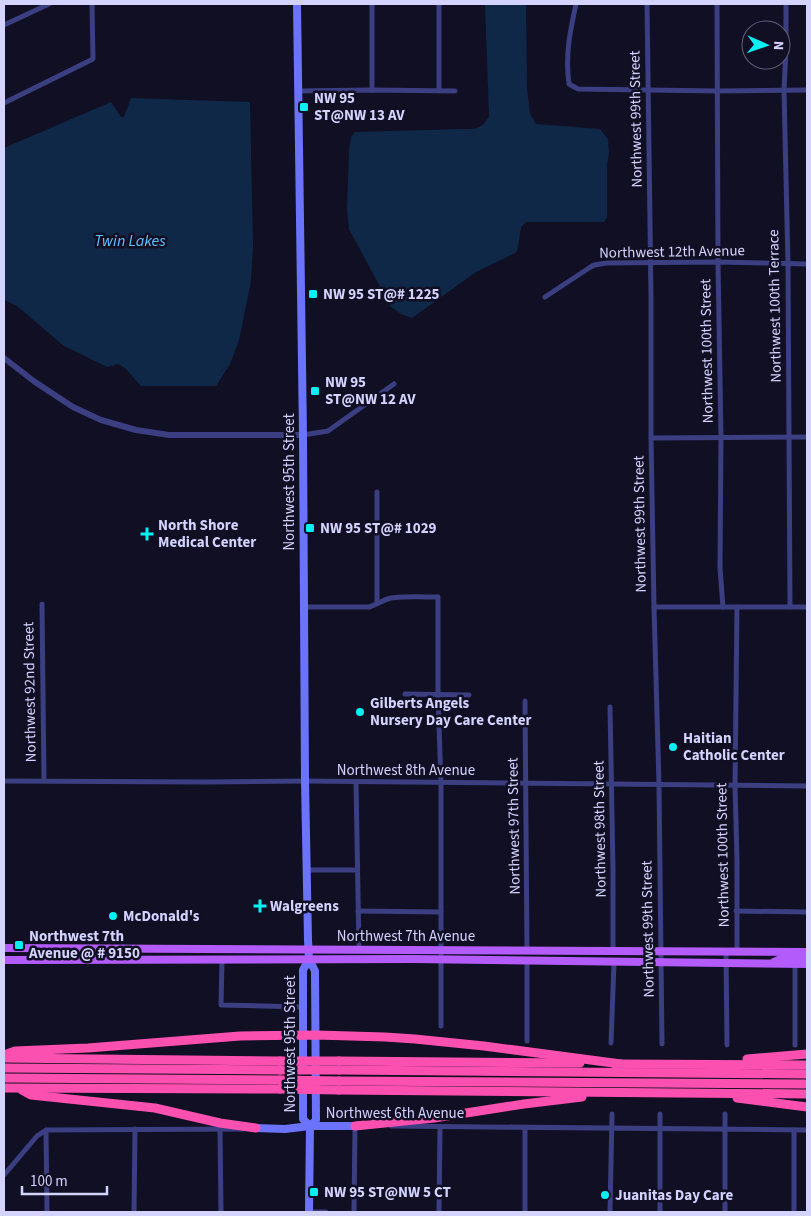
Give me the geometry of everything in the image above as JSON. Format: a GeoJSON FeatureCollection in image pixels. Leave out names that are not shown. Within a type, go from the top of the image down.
{"type":"FeatureCollection","features":[{"type":"Feature","properties":{"kind":"highway"},"geometry":{"type":"LineString","coordinates":[[4,1057],[16,1051],[88,1048],[240,1036],[316,1035],[415,1039],[620,1064]]}},
{"type":"Feature","properties":{"kind":"highway"},"geometry":{"type":"LineString","coordinates":[[692,1064],[807,1054]]}},
{"type":"Feature","properties":{"kind":"highway"},"geometry":{"type":"LineString","coordinates":[[4,1057],[280,1066]]}},
{"type":"Feature","properties":{"kind":"highway"},"geometry":{"type":"LineString","coordinates":[[4,1068],[620,1064],[807,1065]]}},
{"type":"Feature","properties":{"kind":"highway"},"geometry":{"type":"LineString","coordinates":[[339,1066],[807,1074]]}},
{"type":"Feature","properties":{"kind":"highway"},"geometry":{"type":"LineString","coordinates":[[4,1078],[280,1085]]}},
{"type":"Feature","properties":{"kind":"highway"},"geometry":{"type":"LineString","coordinates":[[4,1088],[280,1085],[807,1084]]}},
{"type":"Feature","properties":{"kind":"highway"},"geometry":{"type":"LineString","coordinates":[[339,1085],[619,1092],[807,1094]]}},
{"type":"Feature","properties":{"kind":"highway"},"geometry":{"type":"LineString","coordinates":[[20,1089],[31,1095],[155,1108],[220,1123],[256,1128]]}},
{"type":"Feature","properties":{"kind":"highway"},"geometry":{"type":"LineString","coordinates":[[355,1126],[434,1118],[619,1092]]}},
{"type":"Feature","properties":{"kind":"highway"},"geometry":{"type":"LineString","coordinates":[[692,1093],[807,1107]]}},
{"type":"Feature","properties":{"kind":"main road","name":"Northwest 95th Street"},"geometry":{"type":"LineString","coordinates":[[297,4],[308,949],[309,960],[316,971],[316,1120],[310,1126],[309,1212]]}},
{"type":"Feature","properties":{"kind":"main road","name":"Northwest 7th Avenue"},"geometry":{"type":"LineString","coordinates":[[4,948],[807,952]]}},
{"type":"Feature","properties":{"kind":"main road"},"geometry":{"type":"LineString","coordinates":[[88,960],[96,954],[114,955],[122,949]]}},
{"type":"Feature","properties":{"kind":"main road"},"geometry":{"type":"LineString","coordinates":[[149,960],[156,953],[190,953],[197,950]]}},
{"type":"Feature","properties":{"kind":"main road"},"geometry":{"type":"LineString","coordinates":[[488,960],[496,956],[521,956],[527,951]]}},
{"type":"Feature","properties":{"kind":"main road"},"geometry":{"type":"LineString","coordinates":[[772,963],[783,958],[807,958]]}},
{"type":"Feature","properties":{"kind":"main road","name":"Northwest 7th Avenue"},"geometry":{"type":"LineString","coordinates":[[4,960],[488,960],[807,964]]}},
{"type":"Feature","properties":{"kind":"main road","name":"Northwest 95th Street"},"geometry":{"type":"LineString","coordinates":[[309,960],[303,970],[303,1117],[304,1121],[310,1126]]}},
{"type":"Feature","properties":{"kind":"main road","name":"Northwest 6th Avenue"},"geometry":{"type":"LineString","coordinates":[[256,1128],[285,1129],[310,1126],[355,1126]]}},
{"type":"Feature","properties":{"kind":"street"},"geometry":{"type":"LineString","coordinates":[[4,25],[49,4]]}},
{"type":"Feature","properties":{"kind":"street"},"geometry":{"type":"LineString","coordinates":[[4,103],[93,60],[92,4]]}},
{"type":"Feature","properties":{"kind":"street"},"geometry":{"type":"LineString","coordinates":[[372,4],[372,90]]}},
{"type":"Feature","properties":{"kind":"street"},"geometry":{"type":"LineString","coordinates":[[439,4],[439,90]]}},
{"type":"Feature","properties":{"kind":"street"},"geometry":{"type":"LineString","coordinates":[[576,4],[569,40],[567,68],[569,84],[578,89],[807,90]]}},
{"type":"Feature","properties":{"kind":"street","name":"Northwest 99th Street"},"geometry":{"type":"LineString","coordinates":[[647,4],[651,438],[659,784],[662,1044]]}},
{"type":"Feature","properties":{"kind":"street","name":"Northwest 100th Street"},"geometry":{"type":"LineString","coordinates":[[717,4],[721,437],[720,568],[723,607]]}},
{"type":"Feature","properties":{"kind":"street","name":"Northwest 100th Terrace"},"geometry":{"type":"LineString","coordinates":[[786,4],[784,90],[788,264],[790,607]]}},
{"type":"Feature","properties":{"kind":"street"},"geometry":{"type":"LineString","coordinates":[[298,91],[455,91]]}},
{"type":"Feature","properties":{"kind":"street","name":"Northwest 12th Avenue"},"geometry":{"type":"LineString","coordinates":[[545,296],[594,266],[607,263],[718,262],[807,264]]}},
{"type":"Feature","properties":{"kind":"street"},"geometry":{"type":"LineString","coordinates":[[4,358],[73,408],[101,420],[136,430],[169,435],[303,435],[328,431],[394,384]]}},
{"type":"Feature","properties":{"kind":"street"},"geometry":{"type":"LineString","coordinates":[[651,438],[807,437]]}},
{"type":"Feature","properties":{"kind":"street"},"geometry":{"type":"LineString","coordinates":[[377,492],[377,603]]}},
{"type":"Feature","properties":{"kind":"street"},"geometry":{"type":"LineString","coordinates":[[303,607],[369,607],[392,598],[438,597],[438,695],[441,783],[441,1026]]}},
{"type":"Feature","properties":{"kind":"street","name":"Northwest 92nd Street"},"geometry":{"type":"LineString","coordinates":[[42,604],[44,781]]}},
{"type":"Feature","properties":{"kind":"street"},"geometry":{"type":"LineString","coordinates":[[654,607],[807,607]]}},
{"type":"Feature","properties":{"kind":"street","name":"Northwest 100th Street"},"geometry":{"type":"LineString","coordinates":[[737,607],[735,785],[737,952]]}},
{"type":"Feature","properties":{"kind":"street"},"geometry":{"type":"LineString","coordinates":[[405,694],[470,695]]}},
{"type":"Feature","properties":{"kind":"street","name":"Northwest 97th Street"},"geometry":{"type":"LineString","coordinates":[[525,701],[527,951]]}},
{"type":"Feature","properties":{"kind":"street","name":"Northwest 98th Street"},"geometry":{"type":"LineString","coordinates":[[610,707],[613,951]]}},
{"type":"Feature","properties":{"kind":"street","name":"Northwest 8th Avenue"},"geometry":{"type":"LineString","coordinates":[[4,781],[305,781],[807,786]]}},
{"type":"Feature","properties":{"kind":"street"},"geometry":{"type":"LineString","coordinates":[[356,782],[359,950]]}},
{"type":"Feature","properties":{"kind":"street"},"geometry":{"type":"LineString","coordinates":[[307,870],[358,870]]}},
{"type":"Feature","properties":{"kind":"street"},"geometry":{"type":"LineString","coordinates":[[358,911],[440,912]]}},
{"type":"Feature","properties":{"kind":"street"},"geometry":{"type":"LineString","coordinates":[[736,911],[807,912]]}},
{"type":"Feature","properties":{"kind":"street"},"geometry":{"type":"LineString","coordinates":[[726,952],[727,1045]]}},
{"type":"Feature","properties":{"kind":"street"},"geometry":{"type":"LineString","coordinates":[[222,960],[221,1005],[303,1007]]}},
{"type":"Feature","properties":{"kind":"street"},"geometry":{"type":"LineString","coordinates":[[527,961],[527,1041]]}},
{"type":"Feature","properties":{"kind":"street"},"geometry":{"type":"LineString","coordinates":[[611,1043],[614,962]]}},
{"type":"Feature","properties":{"kind":"street"},"geometry":{"type":"LineString","coordinates":[[795,964],[795,1045]]}},
{"type":"Feature","properties":{"kind":"street"},"geometry":{"type":"LineString","coordinates":[[610,1212],[612,1114]]}},
{"type":"Feature","properties":{"kind":"street"},"geometry":{"type":"LineString","coordinates":[[660,1114],[660,1212]]}},
{"type":"Feature","properties":{"kind":"street"},"geometry":{"type":"LineString","coordinates":[[725,1114],[725,1212]]}},
{"type":"Feature","properties":{"kind":"street"},"geometry":{"type":"LineString","coordinates":[[354,1212],[355,1126]]}},
{"type":"Feature","properties":{"kind":"street","name":"Northwest 6th Avenue"},"geometry":{"type":"LineString","coordinates":[[355,1126],[807,1130]]}},
{"type":"Feature","properties":{"kind":"street"},"geometry":{"type":"LineString","coordinates":[[440,1127],[440,1212]]}},
{"type":"Feature","properties":{"kind":"street","name":"Northwest 6th Avenue"},"geometry":{"type":"LineString","coordinates":[[46,1130],[220,1130],[256,1128]]}},
{"type":"Feature","properties":{"kind":"street"},"geometry":{"type":"LineString","coordinates":[[525,1212],[526,1128]]}},
{"type":"Feature","properties":{"kind":"street"},"geometry":{"type":"LineString","coordinates":[[134,1212],[135,1129]]}},
{"type":"Feature","properties":{"kind":"street"},"geometry":{"type":"LineString","coordinates":[[4,1175],[37,1136],[46,1130]]}},
{"type":"Feature","properties":{"kind":"street"},"geometry":{"type":"LineString","coordinates":[[46,1130],[47,1212]]}},
{"type":"Feature","properties":{"kind":"street"},"geometry":{"type":"LineString","coordinates":[[220,1130],[221,1212]]}},
{"type":"Feature","properties":{"kind":"street"},"geometry":{"type":"LineString","coordinates":[[794,1130],[794,1212]]}},
{"type":"Feature","properties":{"kind":"street"},"geometry":{"type":"LineString","coordinates":[[309,1212],[326,1212]]}},
{"type":"Feature","properties":{"kind":"water"},"geometry":{"type":"Polygon","coordinates":[[[485,4],[526,4],[527,88],[530,114],[536,124],[600,129],[608,139],[607,217],[604,222],[526,222],[521,227],[517,252],[476,272],[412,318],[401,314],[391,307],[349,229],[347,210],[351,137],[355,132],[471,129],[478,128],[484,124],[489,116],[485,4]]]}},
{"type":"Feature","properties":{"kind":"water","name":"Twin Lakes"},"geometry":{"type":"Polygon","coordinates":[[[131,98],[250,102],[253,246],[251,281],[239,340],[230,364],[216,386],[141,386],[125,368],[118,364],[107,367],[64,346],[17,306],[4,300],[4,148],[111,102],[121,117],[124,117],[131,98]]]}},
{"type":"Feature","properties":{"kind":"place","name":"NW 95 ST@NW 13 AV"},"geometry":{"type":"Point","coordinates":[304,107]}},
{"type":"Feature","properties":{"kind":"place","name":"NW 95 ST@# 1225"},"geometry":{"type":"Point","coordinates":[313,294]}},
{"type":"Feature","properties":{"kind":"place","name":"NW 95 ST@NW 12 AV"},"geometry":{"type":"Point","coordinates":[315,391]}},
{"type":"Feature","properties":{"kind":"place","name":"NW 95 ST@# 1029"},"geometry":{"type":"Point","coordinates":[310,528]}},
{"type":"Feature","properties":{"kind":"place","name":"North Shore Medical Center"},"geometry":{"type":"Point","coordinates":[147,534]}},
{"type":"Feature","properties":{"kind":"place","name":"Gilberts Angels Nursery Day Care Center"},"geometry":{"type":"Point","coordinates":[360,712]}},
{"type":"Feature","properties":{"kind":"place","name":"Haitian Catholic Center"},"geometry":{"type":"Point","coordinates":[673,747]}},
{"type":"Feature","properties":{"kind":"place","name":"Walgreens"},"geometry":{"type":"Point","coordinates":[260,906]}},
{"type":"Feature","properties":{"kind":"place","name":"McDonald's"},"geometry":{"type":"Point","coordinates":[113,916]}},
{"type":"Feature","properties":{"kind":"place","name":"Northwest 7th Avenue @ # 9150"},"geometry":{"type":"Point","coordinates":[19,945]}},
{"type":"Feature","properties":{"kind":"place","name":"NW 95 ST@NW 5 CT"},"geometry":{"type":"Point","coordinates":[314,1192]}},
{"type":"Feature","properties":{"kind":"place","name":"Juanitas Day Care"},"geometry":{"type":"Point","coordinates":[605,1195]}}]}
